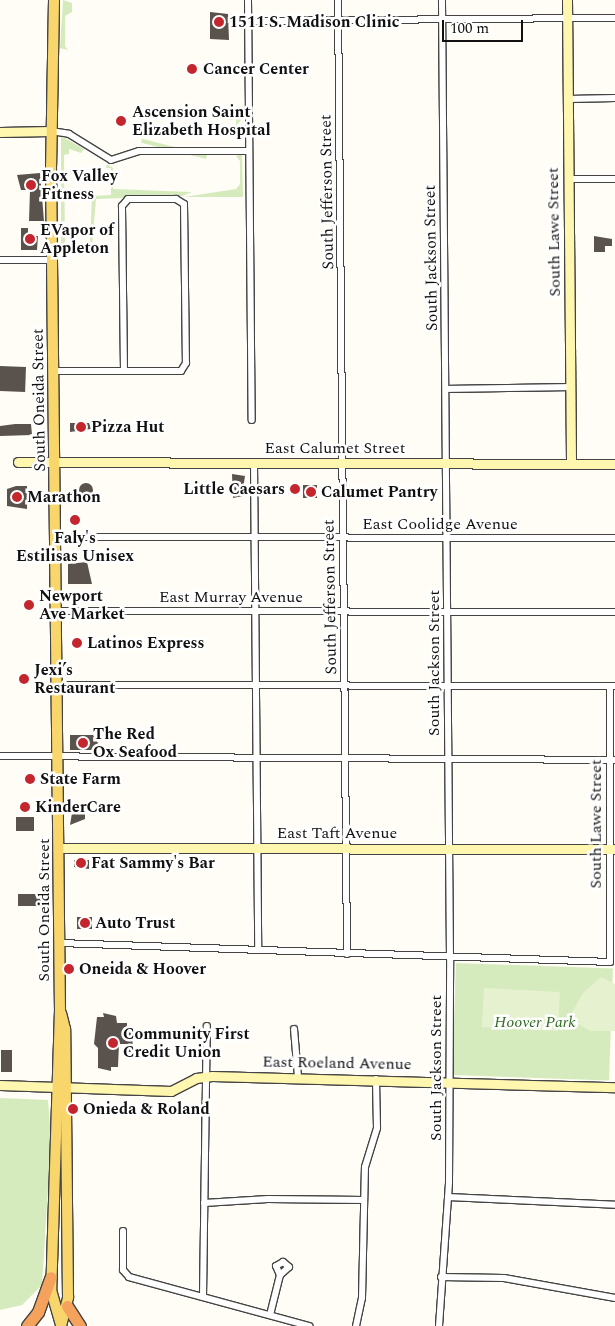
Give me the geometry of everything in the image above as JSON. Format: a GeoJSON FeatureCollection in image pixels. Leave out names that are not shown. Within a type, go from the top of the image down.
{"type":"FeatureCollection","features":[{"type":"Feature","properties":{"kind":"highway"},"geometry":{"type":"LineString","coordinates":[[27,1326],[38,1312],[51,1277]]}},
{"type":"Feature","properties":{"kind":"highway"},"geometry":{"type":"LineString","coordinates":[[67,1306],[80,1326]]}},
{"type":"Feature","properties":{"kind":"main road","name":"South Oneida Street"},"geometry":{"type":"LineString","coordinates":[[54,0],[51,131],[58,943],[67,1306],[61,1326]]}},
{"type":"Feature","properties":{"kind":"main road","name":"South Oneida Street"},"geometry":{"type":"LineString","coordinates":[[61,1326],[52,1302],[51,1277],[62,1086]]}},
{"type":"Feature","properties":{"kind":"street"},"geometry":{"type":"LineString","coordinates":[[248,0],[252,420]]}},
{"type":"Feature","properties":{"kind":"street","name":"South Jefferson Street"},"geometry":{"type":"LineString","coordinates":[[338,0],[347,954]]}},
{"type":"Feature","properties":{"kind":"street","name":"South Jackson Street"},"geometry":{"type":"LineString","coordinates":[[440,1326],[441,1277],[448,1197],[450,1080],[450,848],[442,0]]}},
{"type":"Feature","properties":{"kind":"street","name":"South Lawe Street"},"geometry":{"type":"LineString","coordinates":[[567,0],[572,464]]}},
{"type":"Feature","properties":{"kind":"street"},"geometry":{"type":"LineString","coordinates":[[248,21],[615,18]]}},
{"type":"Feature","properties":{"kind":"street"},"geometry":{"type":"LineString","coordinates":[[568,99],[615,98]]}},
{"type":"Feature","properties":{"kind":"street"},"geometry":{"type":"LineString","coordinates":[[0,132],[51,131],[69,134],[111,160],[140,151],[250,151]]}},
{"type":"Feature","properties":{"kind":"street"},"geometry":{"type":"LineString","coordinates":[[568,179],[615,179]]}},
{"type":"Feature","properties":{"kind":"street"},"geometry":{"type":"LineString","coordinates":[[54,370],[179,372],[186,368],[184,206],[178,199],[126,199],[122,204],[124,371]]}},
{"type":"Feature","properties":{"kind":"street"},"geometry":{"type":"LineString","coordinates":[[0,260],[53,260]]}},
{"type":"Feature","properties":{"kind":"street"},"geometry":{"type":"LineString","coordinates":[[446,389],[570,387]]}},
{"type":"Feature","properties":{"kind":"street","name":"East Calumet Street"},"geometry":{"type":"LineString","coordinates":[[18,462],[615,464]]}},
{"type":"Feature","properties":{"kind":"street"},"geometry":{"type":"LineString","coordinates":[[254,463],[258,950]]}},
{"type":"Feature","properties":{"kind":"street","name":"East Coolidge Avenue"},"geometry":{"type":"LineString","coordinates":[[56,537],[615,538]]}},
{"type":"Feature","properties":{"kind":"street","name":"East Murray Avenue"},"geometry":{"type":"LineString","coordinates":[[56,611],[615,612]]}},
{"type":"Feature","properties":{"kind":"street"},"geometry":{"type":"LineString","coordinates":[[56,685],[612,686]]}},
{"type":"Feature","properties":{"kind":"street","name":"South Lawe Street"},"geometry":{"type":"LineString","coordinates":[[450,958],[610,962],[613,922],[612,686]]}},
{"type":"Feature","properties":{"kind":"street"},"geometry":{"type":"LineString","coordinates":[[0,756],[613,760]]}},
{"type":"Feature","properties":{"kind":"street","name":"East Taft Avenue"},"geometry":{"type":"LineString","coordinates":[[58,848],[613,849]]}},
{"type":"Feature","properties":{"kind":"street"},"geometry":{"type":"LineString","coordinates":[[58,943],[450,958]]}},
{"type":"Feature","properties":{"kind":"street"},"geometry":{"type":"LineString","coordinates":[[203,1297],[204,1076],[207,1026]]}},
{"type":"Feature","properties":{"kind":"street"},"geometry":{"type":"LineString","coordinates":[[294,1029],[298,1077]]}},
{"type":"Feature","properties":{"kind":"street","name":"East Roeland Avenue"},"geometry":{"type":"LineString","coordinates":[[0,1085],[171,1091],[204,1076],[450,1080],[615,1086]]}},
{"type":"Feature","properties":{"kind":"street"},"geometry":{"type":"LineString","coordinates":[[356,1326],[362,1298],[365,1164],[377,1128],[376,1079]]}},
{"type":"Feature","properties":{"kind":"street"},"geometry":{"type":"LineString","coordinates":[[448,1197],[615,1205]]}},
{"type":"Feature","properties":{"kind":"street"},"geometry":{"type":"LineString","coordinates":[[204,1203],[268,1199],[364,1200]]}},
{"type":"Feature","properties":{"kind":"street"},"geometry":{"type":"LineString","coordinates":[[123,1231],[125,1274],[310,1326]]}},
{"type":"Feature","properties":{"kind":"street"},"geometry":{"type":"LineString","coordinates":[[270,1315],[280,1275]]}},
{"type":"Feature","properties":{"kind":"street"},"geometry":{"type":"LineString","coordinates":[[441,1277],[504,1278],[615,1298]]}},
{"type":"Feature","properties":{"kind":"green space"},"geometry":{"type":"Polygon","coordinates":[[[63,0],[72,3],[72,12],[65,16],[65,46],[68,50],[60,48],[63,0]]]}},
{"type":"Feature","properties":{"kind":"green space"},"geometry":{"type":"Polygon","coordinates":[[[218,106],[219,109],[241,106],[241,120],[236,126],[236,120],[228,120],[216,109],[218,106]]]}},
{"type":"Feature","properties":{"kind":"green space"},"geometry":{"type":"Polygon","coordinates":[[[61,136],[84,149],[81,153],[69,149],[69,154],[64,155],[65,243],[90,243],[92,196],[111,195],[111,168],[106,168],[107,164],[113,168],[113,189],[192,192],[182,196],[96,199],[92,247],[61,247],[61,136]]]}},
{"type":"Feature","properties":{"kind":"green space"},"geometry":{"type":"Polygon","coordinates":[[[142,139],[207,155],[206,159],[141,143],[142,139]]]}},
{"type":"Feature","properties":{"kind":"green space"},"geometry":{"type":"Polygon","coordinates":[[[242,154],[243,197],[184,197],[236,189],[240,184],[240,161],[236,156],[242,154]]]}},
{"type":"Feature","properties":{"kind":"green space","name":"Hoover Park"},"geometry":{"type":"Polygon","coordinates":[[[456,963],[613,968],[609,1080],[452,1075],[456,963]]]}},
{"type":"Feature","properties":{"kind":"green space"},"geometry":{"type":"Polygon","coordinates":[[[601,977],[615,984],[615,1031],[590,1031],[569,1018],[583,993],[601,977]]]}},
{"type":"Feature","properties":{"kind":"green space"},"geometry":{"type":"Polygon","coordinates":[[[484,988],[560,992],[558,1031],[482,1027],[484,988]]]}},
{"type":"Feature","properties":{"kind":"green space"},"geometry":{"type":"Polygon","coordinates":[[[0,1098],[48,1100],[51,1139],[42,1285],[22,1305],[0,1310],[0,1098]]]}},
{"type":"Feature","properties":{"kind":"building","name":"1511 S. Madison Clinic"},"geometry":{"type":"Polygon","coordinates":[[[210,12],[228,14],[229,40],[210,39],[210,12]]]}},
{"type":"Feature","properties":{"kind":"building"},"geometry":{"type":"Polygon","coordinates":[[[40,173],[44,221],[29,221],[30,190],[21,190],[17,175],[40,173]]]}},
{"type":"Feature","properties":{"kind":"building","name":"EVapor of Appleton"},"geometry":{"type":"Polygon","coordinates":[[[21,228],[28,228],[28,236],[38,236],[37,250],[21,250],[21,228]]]}},
{"type":"Feature","properties":{"kind":"building"},"geometry":{"type":"Polygon","coordinates":[[[594,236],[612,239],[612,246],[605,246],[605,252],[594,252],[594,236]]]}},
{"type":"Feature","properties":{"kind":"building"},"geometry":{"type":"Polygon","coordinates":[[[0,366],[26,367],[25,392],[0,391],[0,366]]]}},
{"type":"Feature","properties":{"kind":"building","name":"Pizza Hut"},"geometry":{"type":"Polygon","coordinates":[[[70,423],[89,423],[91,429],[70,432],[70,423]]]}},
{"type":"Feature","properties":{"kind":"building"},"geometry":{"type":"Polygon","coordinates":[[[31,424],[32,435],[0,436],[0,426],[31,424]]]}},
{"type":"Feature","properties":{"kind":"building"},"geometry":{"type":"Polygon","coordinates":[[[232,474],[245,476],[243,489],[248,489],[248,495],[233,498],[232,474]]]}},
{"type":"Feature","properties":{"kind":"building"},"geometry":{"type":"Polygon","coordinates":[[[83,483],[89,483],[93,490],[89,497],[83,497],[79,493],[79,487],[83,483]]]}},
{"type":"Feature","properties":{"kind":"building","name":"Calumet Pantry"},"geometry":{"type":"Polygon","coordinates":[[[303,485],[317,485],[317,498],[303,498],[303,485]]]}},
{"type":"Feature","properties":{"kind":"building","name":"Marathon"},"geometry":{"type":"Polygon","coordinates":[[[16,486],[27,486],[27,509],[7,506],[7,489],[16,486]]]}},
{"type":"Feature","properties":{"kind":"building"},"geometry":{"type":"Polygon","coordinates":[[[87,562],[92,584],[68,584],[68,564],[87,562]]]}},
{"type":"Feature","properties":{"kind":"building","name":"The Red Ox Seafood"},"geometry":{"type":"Polygon","coordinates":[[[70,735],[93,735],[98,743],[93,750],[70,750],[70,735]]]}},
{"type":"Feature","properties":{"kind":"building"},"geometry":{"type":"Polygon","coordinates":[[[72,813],[85,813],[85,819],[70,825],[72,813]]]}},
{"type":"Feature","properties":{"kind":"building"},"geometry":{"type":"Polygon","coordinates":[[[16,817],[34,817],[34,831],[16,831],[16,817]]]}},
{"type":"Feature","properties":{"kind":"building","name":"Fat Sammy's Bar"},"geometry":{"type":"Polygon","coordinates":[[[74,860],[89,860],[89,869],[74,867],[74,860]]]}},
{"type":"Feature","properties":{"kind":"building"},"geometry":{"type":"Polygon","coordinates":[[[18,894],[42,894],[42,906],[18,906],[18,894]]]}},
{"type":"Feature","properties":{"kind":"building","name":"Auto Trust"},"geometry":{"type":"Polygon","coordinates":[[[77,917],[92,917],[92,929],[77,929],[77,917]]]}},
{"type":"Feature","properties":{"kind":"building","name":"Community First Credit Union"},"geometry":{"type":"Polygon","coordinates":[[[103,1013],[116,1016],[117,1023],[127,1023],[127,1033],[132,1032],[133,1052],[128,1052],[127,1044],[119,1044],[118,1067],[111,1067],[111,1071],[98,1068],[98,1048],[94,1044],[97,1017],[104,1017],[103,1013]]]}},
{"type":"Feature","properties":{"kind":"building"},"geometry":{"type":"Polygon","coordinates":[[[1,1050],[12,1050],[12,1072],[1,1072],[1,1050]]]}},
{"type":"Feature","properties":{"kind":"place","name":"1511 S. Madison Clinic"},"geometry":{"type":"Point","coordinates":[219,22]}},
{"type":"Feature","properties":{"kind":"place","name":"Cancer Center"},"geometry":{"type":"Point","coordinates":[192,69]}},
{"type":"Feature","properties":{"kind":"place","name":"Ascension Saint Elizabeth Hospital"},"geometry":{"type":"Point","coordinates":[121,121]}},
{"type":"Feature","properties":{"kind":"place","name":"Fox Valley Fitness"},"geometry":{"type":"Point","coordinates":[31,185]}},
{"type":"Feature","properties":{"kind":"place","name":"EVapor of Appleton"},"geometry":{"type":"Point","coordinates":[30,239]}},
{"type":"Feature","properties":{"kind":"place","name":"Pizza Hut"},"geometry":{"type":"Point","coordinates":[81,427]}},
{"type":"Feature","properties":{"kind":"place","name":"Little Caesars"},"geometry":{"type":"Point","coordinates":[295,489]}},
{"type":"Feature","properties":{"kind":"place","name":"Calumet Pantry"},"geometry":{"type":"Point","coordinates":[311,492]}},
{"type":"Feature","properties":{"kind":"place","name":"Marathon"},"geometry":{"type":"Point","coordinates":[17,497]}},
{"type":"Feature","properties":{"kind":"place","name":"Faly's Estilisas Unisex"},"geometry":{"type":"Point","coordinates":[75,520]}},
{"type":"Feature","properties":{"kind":"place","name":"Newport Ave Market"},"geometry":{"type":"Point","coordinates":[29,605]}},
{"type":"Feature","properties":{"kind":"place","name":"Latinos Express"},"geometry":{"type":"Point","coordinates":[77,643]}},
{"type":"Feature","properties":{"kind":"place","name":"Jexi’s Restaurant"},"geometry":{"type":"Point","coordinates":[24,679]}},
{"type":"Feature","properties":{"kind":"place","name":"The Red Ox Seafood"},"geometry":{"type":"Point","coordinates":[83,743]}},
{"type":"Feature","properties":{"kind":"place","name":"State Farm"},"geometry":{"type":"Point","coordinates":[30,779]}},
{"type":"Feature","properties":{"kind":"place","name":"KinderCare"},"geometry":{"type":"Point","coordinates":[25,807]}},
{"type":"Feature","properties":{"kind":"place","name":"Fat Sammy's Bar"},"geometry":{"type":"Point","coordinates":[81,863]}},
{"type":"Feature","properties":{"kind":"place","name":"Auto Trust"},"geometry":{"type":"Point","coordinates":[85,923]}},
{"type":"Feature","properties":{"kind":"place","name":"Oneida & Hoover"},"geometry":{"type":"Point","coordinates":[69,969]}},
{"type":"Feature","properties":{"kind":"place","name":"Community First Credit Union"},"geometry":{"type":"Point","coordinates":[113,1043]}},
{"type":"Feature","properties":{"kind":"place","name":"Onieda & Roland"},"geometry":{"type":"Point","coordinates":[73,1109]}}]}
